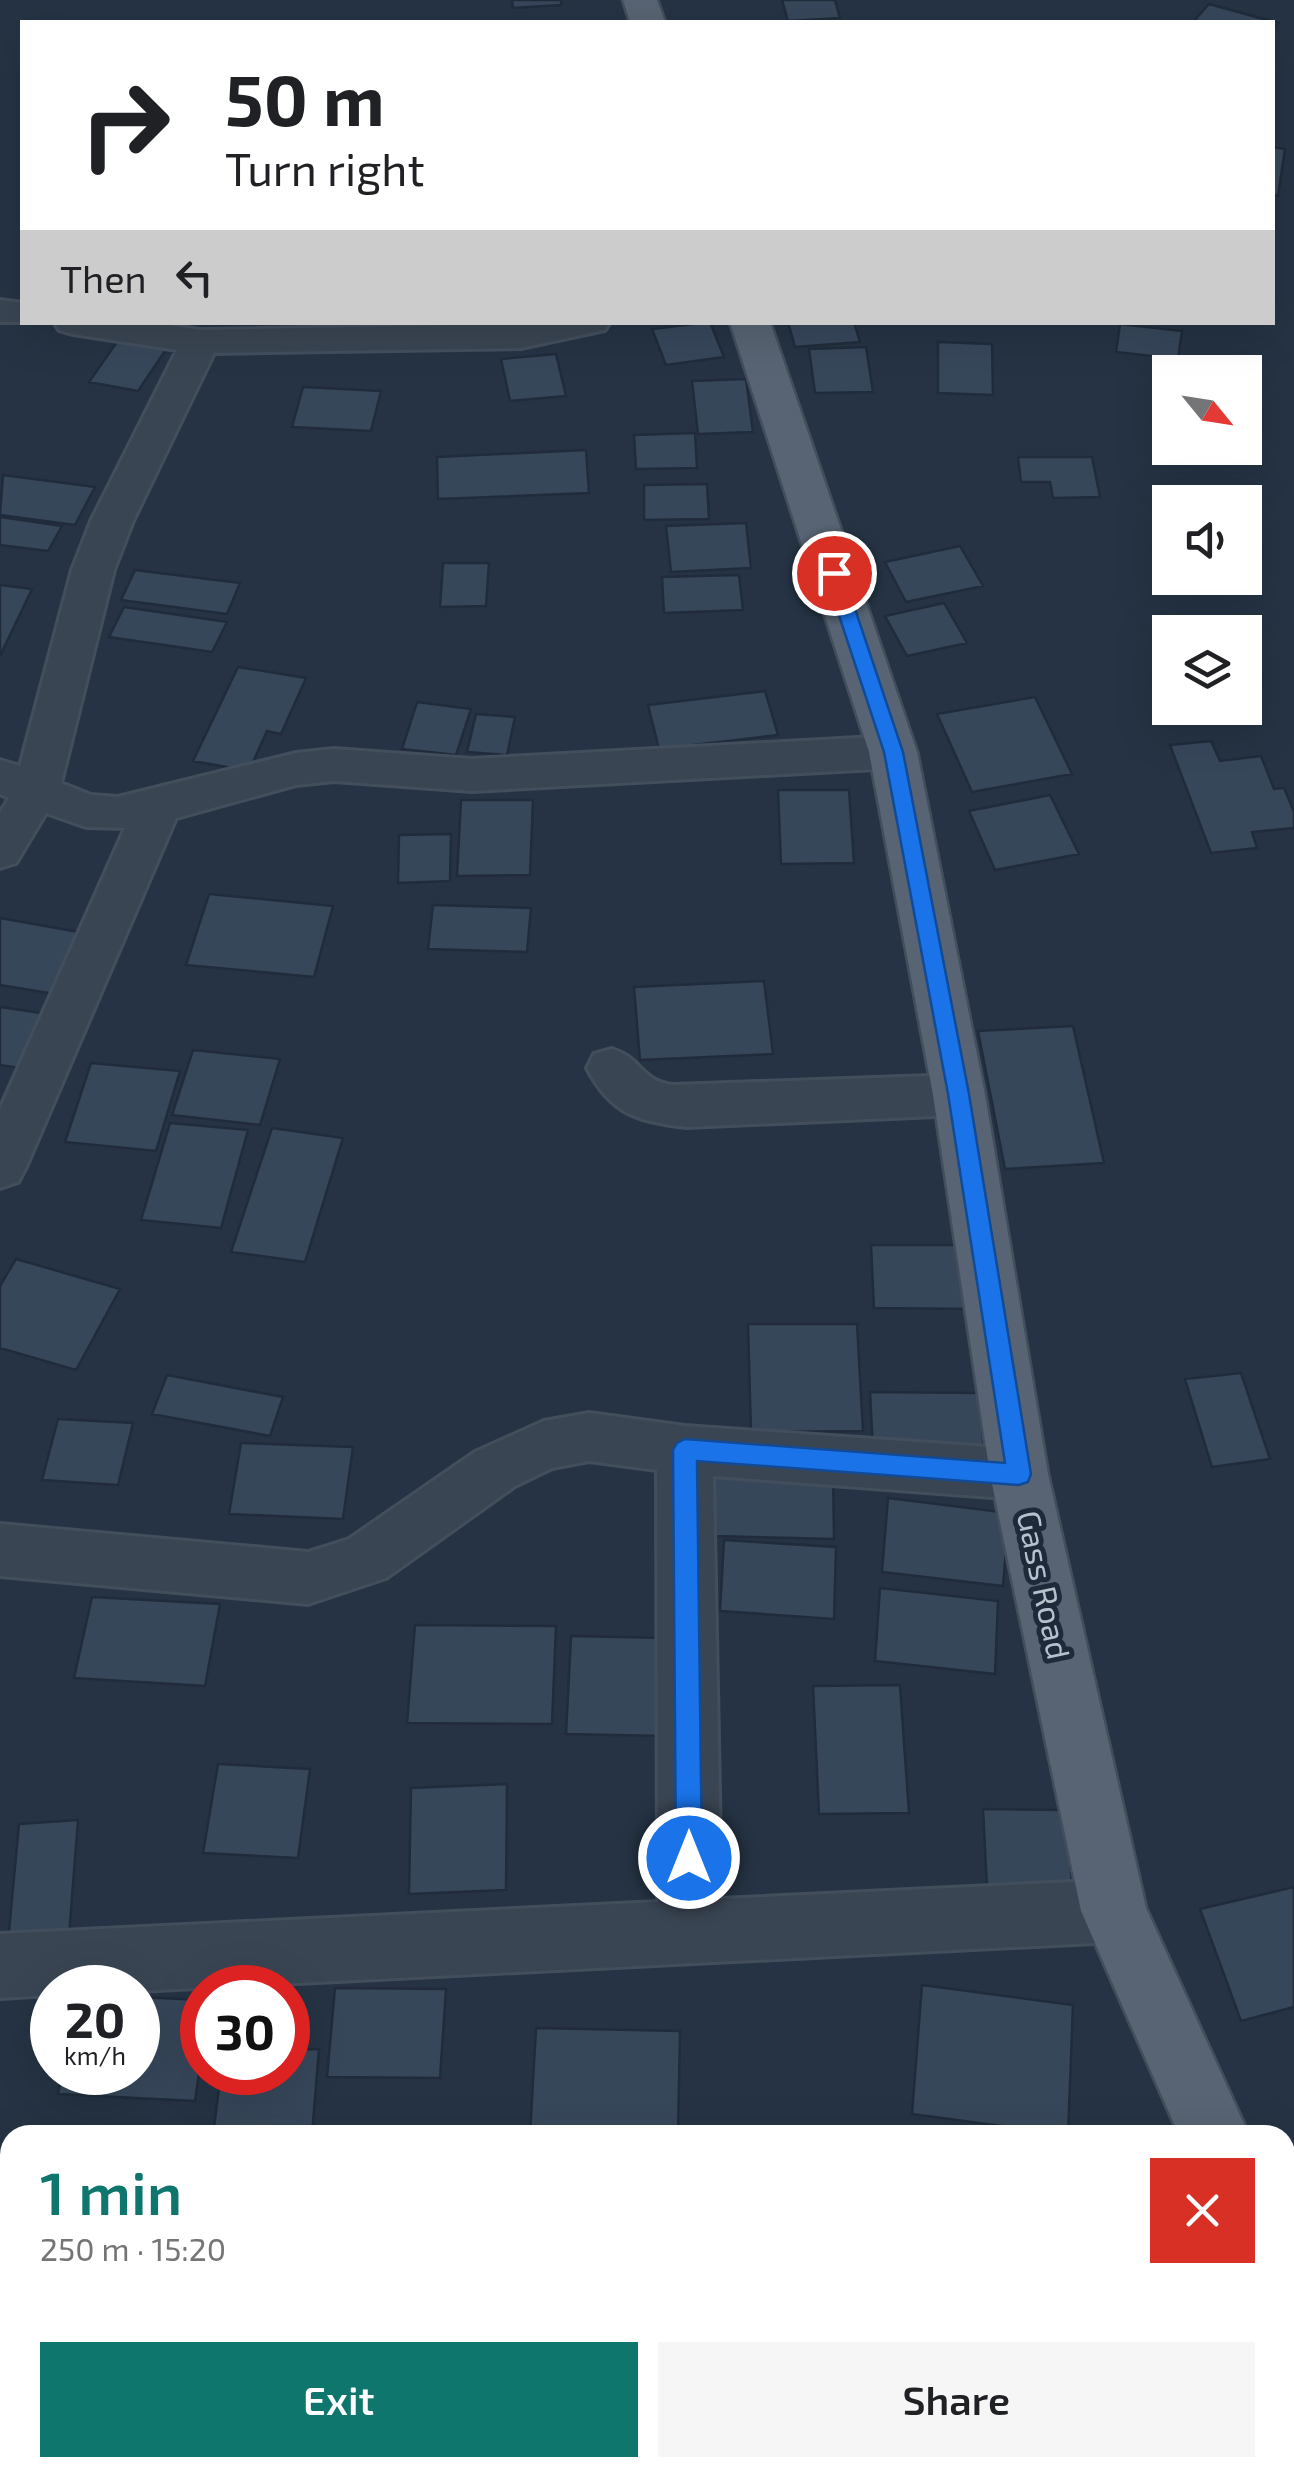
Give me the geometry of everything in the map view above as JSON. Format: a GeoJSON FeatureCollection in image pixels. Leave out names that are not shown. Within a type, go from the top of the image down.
{"type":"FeatureCollection","features":[{"type":"Feature","properties":{"kind":"main road","name":"Gass Road"},"geometry":{"type":"LineString","coordinates":[[751,325],[893,752],[958,1094],[1019,1474],[1114,1911],[1210,2125]]}},
{"type":"Feature","properties":{"kind":"street"},"geometry":{"type":"LineString","coordinates":[[92,325],[200,342],[521,336],[576,325]]}},
{"type":"Feature","properties":{"kind":"street"},"geometry":{"type":"LineString","coordinates":[[0,851],[18,784],[112,521],[200,342]]}},
{"type":"Feature","properties":{"kind":"street"},"geometry":{"type":"LineString","coordinates":[[18,784],[86,811],[118,813],[296,769],[334,766],[472,775],[893,752]]}},
{"type":"Feature","properties":{"kind":"street"},"geometry":{"type":"LineString","coordinates":[[0,1167],[158,806]]}},
{"type":"Feature","properties":{"kind":"street"},"geometry":{"type":"LineString","coordinates":[[612,1068],[626,1090],[646,1102],[686,1107],[958,1094]]}},
{"type":"Feature","properties":{"kind":"street"},"geometry":{"type":"LineString","coordinates":[[0,1550],[308,1578],[366,1560],[494,1469],[544,1445],[589,1437],[685,1450],[1019,1474]]}},
{"type":"Feature","properties":{"kind":"street"},"geometry":{"type":"LineString","coordinates":[[685,1450],[690,1932]]}},
{"type":"Feature","properties":{"kind":"street"},"geometry":{"type":"LineString","coordinates":[[0,1966],[1114,1911]]}},
{"type":"Feature","properties":{"kind":"building"},"geometry":{"type":"Polygon","coordinates":[[[512,0],[561,0],[561,5],[513,8],[512,0]]]}},
{"type":"Feature","properties":{"kind":"building"},"geometry":{"type":"Polygon","coordinates":[[[782,0],[835,0],[840,18],[805,20],[788,20],[782,0]]]}},
{"type":"Feature","properties":{"kind":"building"},"geometry":{"type":"Polygon","coordinates":[[[1209,4],[1267,20],[1195,20],[1209,4]]]}},
{"type":"Feature","properties":{"kind":"building"},"geometry":{"type":"Polygon","coordinates":[[[1275,147],[1285,149],[1278,196],[1275,196],[1275,147]]]}},
{"type":"Feature","properties":{"kind":"building"},"geometry":{"type":"Polygon","coordinates":[[[711,325],[724,357],[666,365],[652,329],[711,325]]]}},
{"type":"Feature","properties":{"kind":"building"},"geometry":{"type":"Polygon","coordinates":[[[789,325],[855,325],[860,342],[795,347],[789,325]]]}},
{"type":"Feature","properties":{"kind":"building"},"geometry":{"type":"Polygon","coordinates":[[[1120,325],[1182,331],[1179,355],[1116,352],[1120,325]]]}},
{"type":"Feature","properties":{"kind":"building"},"geometry":{"type":"Polygon","coordinates":[[[119,339],[167,348],[138,391],[89,382],[119,339]]]}},
{"type":"Feature","properties":{"kind":"building"},"geometry":{"type":"Polygon","coordinates":[[[938,342],[992,344],[993,395],[938,393],[938,342]]]}},
{"type":"Feature","properties":{"kind":"building"},"geometry":{"type":"Polygon","coordinates":[[[866,347],[873,392],[815,393],[809,349],[866,347]]]}},
{"type":"Feature","properties":{"kind":"building"},"geometry":{"type":"Polygon","coordinates":[[[556,354],[566,396],[510,401],[501,359],[556,354]]]}},
{"type":"Feature","properties":{"kind":"building"},"geometry":{"type":"Polygon","coordinates":[[[746,379],[753,432],[698,434],[692,381],[746,379]]]}},
{"type":"Feature","properties":{"kind":"building"},"geometry":{"type":"Polygon","coordinates":[[[303,387],[381,391],[371,431],[292,427],[303,387]]]}},
{"type":"Feature","properties":{"kind":"building"},"geometry":{"type":"Polygon","coordinates":[[[695,433],[697,468],[636,469],[634,435],[695,433]]]}},
{"type":"Feature","properties":{"kind":"building"},"geometry":{"type":"Polygon","coordinates":[[[586,450],[589,493],[438,499],[437,457],[586,450]]]}},
{"type":"Feature","properties":{"kind":"building"},"geometry":{"type":"Polygon","coordinates":[[[1018,457],[1092,457],[1100,497],[1053,498],[1050,482],[1021,482],[1018,457]]]}},
{"type":"Feature","properties":{"kind":"building"},"geometry":{"type":"Polygon","coordinates":[[[3,475],[95,487],[75,525],[0,515],[3,475]]]}},
{"type":"Feature","properties":{"kind":"building"},"geometry":{"type":"Polygon","coordinates":[[[707,484],[709,519],[644,520],[644,485],[707,484]]]}},
{"type":"Feature","properties":{"kind":"building"},"geometry":{"type":"Polygon","coordinates":[[[0,517],[62,526],[48,551],[0,545],[0,517]]]}},
{"type":"Feature","properties":{"kind":"building"},"geometry":{"type":"Polygon","coordinates":[[[746,523],[751,568],[671,572],[666,526],[746,523]]]}},
{"type":"Feature","properties":{"kind":"building"},"geometry":{"type":"Polygon","coordinates":[[[960,546],[983,586],[906,602],[885,562],[960,546]]]}},
{"type":"Feature","properties":{"kind":"building"},"geometry":{"type":"Polygon","coordinates":[[[443,563],[489,563],[486,606],[440,607],[443,563]]]}},
{"type":"Feature","properties":{"kind":"building"},"geometry":{"type":"Polygon","coordinates":[[[135,570],[240,583],[227,614],[121,600],[135,570]]]}},
{"type":"Feature","properties":{"kind":"building"},"geometry":{"type":"Polygon","coordinates":[[[739,575],[743,610],[664,613],[662,577],[739,575]]]}},
{"type":"Feature","properties":{"kind":"building"},"geometry":{"type":"Polygon","coordinates":[[[0,585],[32,589],[0,656],[0,585]]]}},
{"type":"Feature","properties":{"kind":"building"},"geometry":{"type":"Polygon","coordinates":[[[944,603],[967,643],[907,656],[885,616],[944,603]]]}},
{"type":"Feature","properties":{"kind":"building"},"geometry":{"type":"Polygon","coordinates":[[[124,607],[227,622],[212,652],[109,637],[124,607]]]}},
{"type":"Feature","properties":{"kind":"building"},"geometry":{"type":"Polygon","coordinates":[[[238,667],[306,678],[281,734],[267,731],[249,771],[193,761],[238,667]]]}},
{"type":"Feature","properties":{"kind":"building"},"geometry":{"type":"Polygon","coordinates":[[[765,691],[778,735],[659,749],[648,705],[765,691]]]}},
{"type":"Feature","properties":{"kind":"building"},"geometry":{"type":"Polygon","coordinates":[[[1035,697],[1072,774],[972,792],[937,714],[1035,697]]]}},
{"type":"Feature","properties":{"kind":"building"},"geometry":{"type":"Polygon","coordinates":[[[417,702],[471,709],[456,755],[402,749],[417,702]]]}},
{"type":"Feature","properties":{"kind":"building"},"geometry":{"type":"Polygon","coordinates":[[[476,714],[515,717],[507,755],[467,752],[476,714]]]}},
{"type":"Feature","properties":{"kind":"building"},"geometry":{"type":"Polygon","coordinates":[[[1211,741],[1220,761],[1261,756],[1274,789],[1284,788],[1294,812],[1294,828],[1252,832],[1257,848],[1211,853],[1170,745],[1211,741]]]}},
{"type":"Feature","properties":{"kind":"building"},"geometry":{"type":"Polygon","coordinates":[[[778,790],[849,790],[854,863],[781,864],[778,790]]]}},
{"type":"Feature","properties":{"kind":"building"},"geometry":{"type":"Polygon","coordinates":[[[1050,795],[1079,854],[995,870],[969,811],[1050,795]]]}},
{"type":"Feature","properties":{"kind":"building"},"geometry":{"type":"Polygon","coordinates":[[[461,800],[533,800],[530,875],[457,876],[461,800]]]}},
{"type":"Feature","properties":{"kind":"building"},"geometry":{"type":"Polygon","coordinates":[[[451,834],[450,881],[398,883],[399,835],[451,834]]]}},
{"type":"Feature","properties":{"kind":"building"},"geometry":{"type":"Polygon","coordinates":[[[209,894],[333,906],[314,977],[186,965],[209,894]]]}},
{"type":"Feature","properties":{"kind":"building"},"geometry":{"type":"Polygon","coordinates":[[[433,905],[531,908],[527,952],[428,949],[433,905]]]}},
{"type":"Feature","properties":{"kind":"building"},"geometry":{"type":"Polygon","coordinates":[[[0,918],[90,934],[61,995],[0,985],[0,918]]]}},
{"type":"Feature","properties":{"kind":"building"},"geometry":{"type":"Polygon","coordinates":[[[764,981],[773,1054],[640,1060],[634,987],[764,981]]]}},
{"type":"Feature","properties":{"kind":"building"},"geometry":{"type":"Polygon","coordinates":[[[0,1007],[55,1015],[32,1070],[0,1065],[0,1007]]]}},
{"type":"Feature","properties":{"kind":"building"},"geometry":{"type":"Polygon","coordinates":[[[1073,1026],[1104,1163],[1005,1169],[978,1031],[1073,1026]]]}},
{"type":"Feature","properties":{"kind":"building"},"geometry":{"type":"Polygon","coordinates":[[[193,1050],[280,1059],[260,1125],[172,1115],[193,1050]]]}},
{"type":"Feature","properties":{"kind":"building"},"geometry":{"type":"Polygon","coordinates":[[[91,1063],[180,1071],[156,1151],[65,1142],[91,1063]]]}},
{"type":"Feature","properties":{"kind":"building"},"geometry":{"type":"Polygon","coordinates":[[[170,1123],[248,1130],[221,1228],[141,1220],[170,1123]]]}},
{"type":"Feature","properties":{"kind":"building"},"geometry":{"type":"Polygon","coordinates":[[[272,1128],[343,1138],[305,1262],[231,1252],[272,1128]]]}},
{"type":"Feature","properties":{"kind":"building"},"geometry":{"type":"Polygon","coordinates":[[[871,1245],[969,1245],[975,1309],[874,1308],[871,1245]]]}},
{"type":"Feature","properties":{"kind":"building"},"geometry":{"type":"Polygon","coordinates":[[[16,1259],[120,1289],[76,1370],[0,1348],[0,1286],[16,1259]]]}},
{"type":"Feature","properties":{"kind":"building"},"geometry":{"type":"Polygon","coordinates":[[[748,1324],[857,1324],[863,1431],[751,1432],[748,1324]]]}},
{"type":"Feature","properties":{"kind":"building"},"geometry":{"type":"Polygon","coordinates":[[[1241,1373],[1270,1459],[1212,1467],[1185,1379],[1241,1373]]]}},
{"type":"Feature","properties":{"kind":"building"},"geometry":{"type":"Polygon","coordinates":[[[167,1375],[283,1397],[270,1436],[152,1414],[167,1375]]]}},
{"type":"Feature","properties":{"kind":"building"},"geometry":{"type":"Polygon","coordinates":[[[870,1392],[979,1393],[984,1451],[873,1449],[870,1392]]]}},
{"type":"Feature","properties":{"kind":"building"},"geometry":{"type":"Polygon","coordinates":[[[58,1419],[133,1423],[118,1485],[42,1480],[58,1419]]]}},
{"type":"Feature","properties":{"kind":"building"},"geometry":{"type":"Polygon","coordinates":[[[241,1443],[353,1447],[343,1519],[229,1514],[241,1443]]]}},
{"type":"Feature","properties":{"kind":"building"},"geometry":{"type":"Polygon","coordinates":[[[714,1465],[833,1468],[834,1539],[713,1536],[714,1465]]]}},
{"type":"Feature","properties":{"kind":"building"},"geometry":{"type":"Polygon","coordinates":[[[888,1498],[1009,1513],[1003,1586],[882,1572],[888,1498]]]}},
{"type":"Feature","properties":{"kind":"building"},"geometry":{"type":"Polygon","coordinates":[[[724,1540],[836,1547],[834,1619],[720,1611],[724,1540]]]}},
{"type":"Feature","properties":{"kind":"building"},"geometry":{"type":"Polygon","coordinates":[[[880,1588],[998,1601],[995,1674],[875,1661],[880,1588]]]}},
{"type":"Feature","properties":{"kind":"building"},"geometry":{"type":"Polygon","coordinates":[[[92,1597],[220,1604],[205,1686],[74,1678],[92,1597]]]}},
{"type":"Feature","properties":{"kind":"building"},"geometry":{"type":"Polygon","coordinates":[[[415,1625],[556,1626],[552,1724],[407,1723],[415,1625]]]}},
{"type":"Feature","properties":{"kind":"building"},"geometry":{"type":"Polygon","coordinates":[[[571,1636],[666,1638],[664,1736],[566,1734],[571,1636]]]}},
{"type":"Feature","properties":{"kind":"building"},"geometry":{"type":"Polygon","coordinates":[[[900,1685],[909,1813],[819,1814],[813,1686],[900,1685]]]}},
{"type":"Feature","properties":{"kind":"building"},"geometry":{"type":"Polygon","coordinates":[[[218,1764],[310,1769],[298,1858],[203,1853],[218,1764]]]}},
{"type":"Feature","properties":{"kind":"building"},"geometry":{"type":"Polygon","coordinates":[[[507,1784],[506,1890],[409,1894],[411,1788],[507,1784]]]}},
{"type":"Feature","properties":{"kind":"building"},"geometry":{"type":"Polygon","coordinates":[[[983,1809],[1066,1810],[1074,1910],[988,1907],[983,1809]]]}},
{"type":"Feature","properties":{"kind":"building"},"geometry":{"type":"Polygon","coordinates":[[[78,1820],[68,1949],[7,1953],[19,1824],[78,1820]]]}},
{"type":"Feature","properties":{"kind":"building"},"geometry":{"type":"Polygon","coordinates":[[[1294,1887],[1294,2007],[1241,2021],[1200,1909],[1294,1887]]]}},
{"type":"Feature","properties":{"kind":"building"},"geometry":{"type":"Polygon","coordinates":[[[922,1985],[1073,2005],[1068,2125],[994,2125],[912,2114],[922,1985]]]}},
{"type":"Feature","properties":{"kind":"building"},"geometry":{"type":"Polygon","coordinates":[[[335,1988],[446,1989],[440,2078],[327,2077],[335,1988]]]}},
{"type":"Feature","properties":{"kind":"building"},"geometry":{"type":"Polygon","coordinates":[[[160,1998],[180,1999],[180,2095],[196,2095],[195,2101],[78,2095],[160,2095],[160,1998]]]}},
{"type":"Feature","properties":{"kind":"building"},"geometry":{"type":"Polygon","coordinates":[[[536,2028],[680,2031],[678,2125],[531,2125],[536,2028]]]}},
{"type":"Feature","properties":{"kind":"building"},"geometry":{"type":"Polygon","coordinates":[[[310,2049],[319,2049],[313,2125],[214,2125],[218,2095],[310,2095],[310,2049]]]}},
{"type":"Feature","properties":{"kind":"route"},"geometry":{"type":"LineString","coordinates":[[689,1858],[685,1450],[1019,1474],[958,1094],[893,752],[834,573]]}}]}
